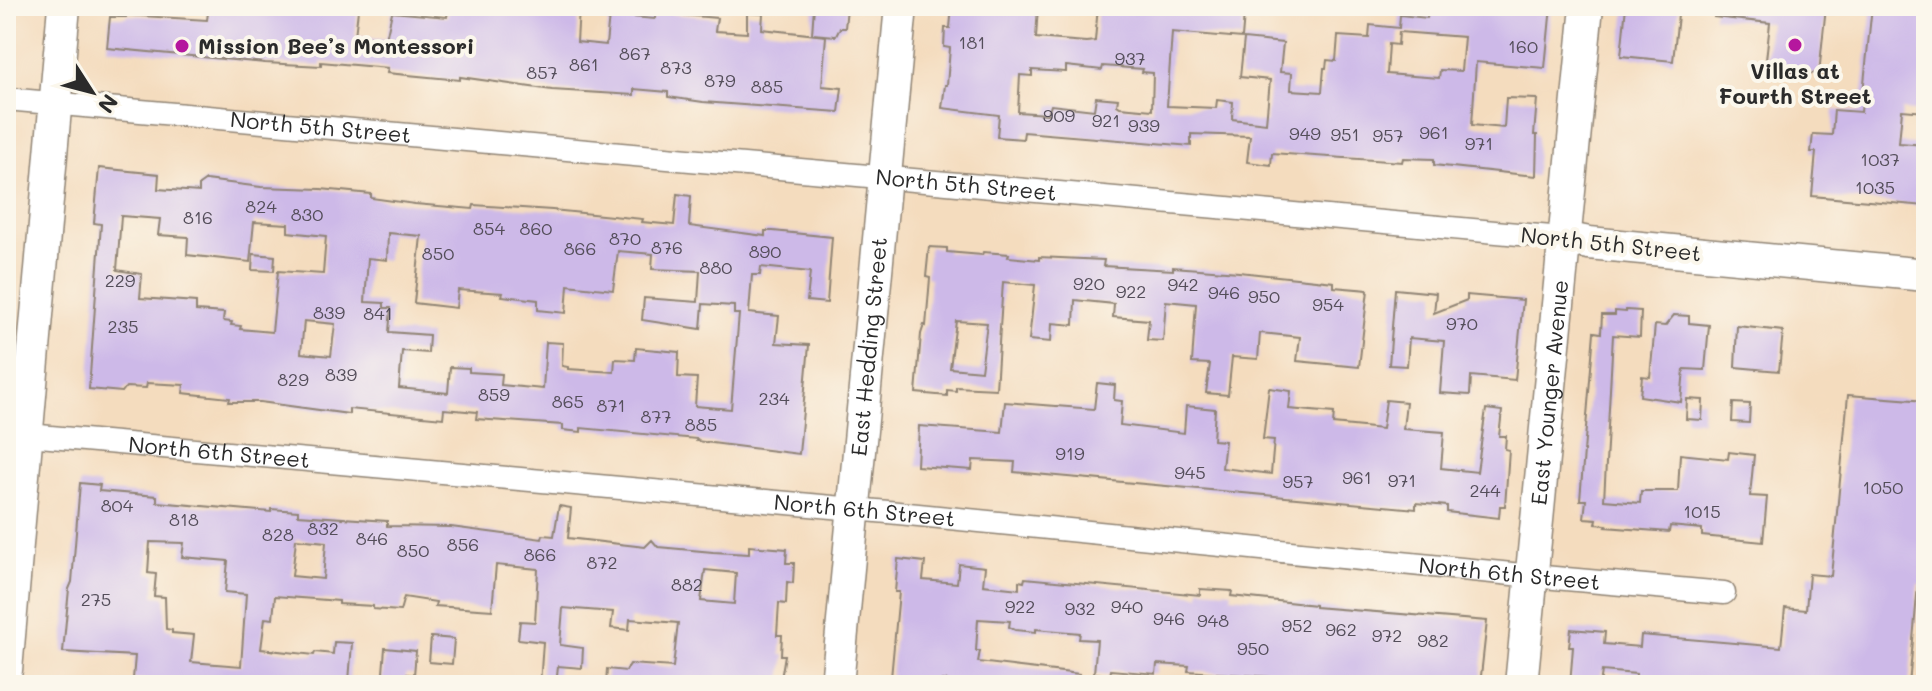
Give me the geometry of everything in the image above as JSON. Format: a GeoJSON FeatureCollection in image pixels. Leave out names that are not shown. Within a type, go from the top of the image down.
{"type":"FeatureCollection","features":[{"type":"Feature","properties":{"kind":"street"},"geometry":{"type":"LineString","coordinates":[[6,670],[16,434],[64,6]]}},
{"type":"Feature","properties":{"kind":"street","name":"East Hedding Street"},"geometry":{"type":"LineString","coordinates":[[837,685],[901,6]]}},
{"type":"Feature","properties":{"kind":"street","name":"East Younger Avenue"},"geometry":{"type":"LineString","coordinates":[[1521,685],[1587,6]]}},
{"type":"Feature","properties":{"kind":"street","name":"North 5th Street"},"geometry":{"type":"LineString","coordinates":[[6,99],[1563,238],[1926,275]]}},
{"type":"Feature","properties":{"kind":"street","name":"North 6th Street"},"geometry":{"type":"LineString","coordinates":[[16,434],[853,508],[1724,593]]}},
{"type":"Feature","properties":{"kind":"building"},"geometry":{"type":"Polygon","coordinates":[[[209,6],[355,9],[358,10],[355,36],[386,39],[392,12],[447,17],[449,6],[579,8],[577,42],[606,45],[609,15],[655,19],[656,6],[672,6],[672,14],[717,18],[715,31],[747,33],[747,13],[763,14],[762,29],[826,36],[822,86],[842,88],[839,112],[703,102],[668,97],[668,92],[634,89],[634,95],[552,90],[460,77],[460,80],[387,73],[388,68],[321,62],[321,66],[265,63],[107,48],[110,17],[126,15],[207,20],[209,6]]]}},
{"type":"Feature","properties":{"kind":"building"},"geometry":{"type":"Polygon","coordinates":[[[814,6],[847,7],[845,28],[840,28],[836,36],[812,34],[814,6]]]}},
{"type":"Feature","properties":{"kind":"building"},"geometry":{"type":"Polygon","coordinates":[[[952,6],[1038,6],[1036,38],[1086,42],[1095,41],[1098,6],[1161,6],[1244,14],[1242,38],[1172,32],[1167,106],[1216,108],[1217,100],[1233,102],[1232,119],[1266,123],[1270,80],[1240,77],[1244,39],[1283,43],[1280,72],[1292,73],[1291,90],[1322,92],[1327,60],[1336,61],[1338,36],[1369,38],[1370,25],[1399,28],[1400,15],[1427,18],[1430,6],[1551,6],[1545,68],[1476,62],[1472,125],[1504,128],[1506,98],[1537,99],[1534,135],[1537,135],[1536,176],[1434,165],[1434,159],[1403,158],[1402,162],[1272,153],[1271,165],[1247,162],[1250,136],[1191,134],[1191,146],[1024,132],[1023,139],[997,137],[999,115],[942,108],[950,48],[944,47],[945,28],[950,28],[952,6]],[[1399,32],[1398,45],[1389,44],[1387,74],[1439,78],[1440,70],[1461,71],[1464,37],[1399,32]],[[1066,66],[1066,72],[1032,70],[1032,76],[1020,75],[1018,112],[1048,114],[1051,105],[1094,110],[1096,97],[1118,99],[1117,105],[1120,107],[1152,110],[1153,73],[1142,72],[1143,69],[1103,66],[1102,70],[1066,66]]]}},
{"type":"Feature","properties":{"kind":"building","name":"Villas at Fourth Street"},"geometry":{"type":"Polygon","coordinates":[[[1626,6],[1679,6],[1673,61],[1621,56],[1626,6]]]}},
{"type":"Feature","properties":{"kind":"building","name":"Villas at Fourth Street"},"geometry":{"type":"Polygon","coordinates":[[[1715,6],[1826,6],[1819,74],[1765,69],[1770,23],[1714,17],[1715,6]]]}},
{"type":"Feature","properties":{"kind":"building"},"geometry":{"type":"Polygon","coordinates":[[[1872,6],[1926,6],[1926,112],[1902,110],[1899,143],[1926,145],[1926,206],[1812,196],[1816,152],[1811,152],[1813,134],[1832,135],[1834,110],[1861,112],[1872,6]]]}},
{"type":"Feature","properties":{"kind":"building"},"geometry":{"type":"Polygon","coordinates":[[[99,168],[159,174],[158,189],[199,192],[199,185],[206,180],[371,194],[371,198],[415,204],[473,209],[474,205],[552,210],[674,225],[677,194],[691,196],[689,226],[765,236],[765,231],[773,231],[832,237],[827,303],[807,301],[810,272],[761,267],[760,275],[752,275],[749,313],[779,316],[776,343],[809,345],[799,454],[697,439],[581,428],[581,432],[563,430],[563,425],[476,419],[477,412],[444,409],[443,418],[349,409],[349,414],[260,402],[229,402],[230,398],[183,393],[184,385],[147,383],[146,388],[126,387],[122,392],[89,389],[101,224],[94,223],[99,168]],[[121,216],[117,270],[142,274],[140,298],[196,302],[196,311],[224,313],[223,321],[241,326],[240,329],[272,332],[278,271],[323,274],[326,236],[288,232],[288,224],[254,222],[250,262],[187,255],[188,237],[158,235],[160,219],[121,216]],[[388,233],[387,260],[368,258],[365,302],[384,303],[384,308],[391,308],[389,332],[429,335],[428,353],[402,351],[399,388],[448,393],[450,367],[469,368],[469,372],[502,374],[501,385],[543,389],[546,342],[563,343],[562,366],[568,369],[614,372],[615,359],[635,360],[636,348],[679,352],[678,377],[697,378],[695,406],[731,409],[739,314],[734,314],[734,306],[703,304],[701,329],[642,320],[644,298],[698,302],[700,271],[652,269],[653,254],[618,251],[613,290],[568,285],[566,313],[538,310],[538,300],[502,296],[503,293],[458,290],[456,308],[414,303],[421,236],[388,233]],[[304,321],[301,353],[331,356],[335,324],[304,321]]]}},
{"type":"Feature","properties":{"kind":"building"},"geometry":{"type":"Polygon","coordinates":[[[929,247],[947,248],[947,252],[1009,254],[1008,257],[1039,260],[1039,257],[1104,260],[1103,266],[1173,270],[1173,267],[1334,282],[1334,287],[1368,290],[1359,367],[1297,361],[1300,337],[1260,333],[1258,359],[1232,357],[1228,395],[1206,393],[1210,364],[1192,363],[1196,304],[1166,301],[1163,341],[1147,340],[1149,320],[1113,317],[1114,304],[1075,300],[1074,325],[1052,323],[1051,342],[1029,340],[1035,285],[1003,282],[996,389],[956,387],[956,391],[947,390],[947,396],[916,393],[921,334],[926,326],[930,278],[926,277],[929,247]],[[956,321],[950,368],[981,371],[987,323],[956,321]]]}},
{"type":"Feature","properties":{"kind":"building"},"geometry":{"type":"Polygon","coordinates":[[[253,254],[275,256],[274,271],[252,270],[253,254]]]}},
{"type":"Feature","properties":{"kind":"building"},"geometry":{"type":"Polygon","coordinates":[[[1395,289],[1436,293],[1434,313],[1467,300],[1467,295],[1523,300],[1515,380],[1471,376],[1470,395],[1440,393],[1444,341],[1409,338],[1407,366],[1389,365],[1395,289]]]}},
{"type":"Feature","properties":{"kind":"building"},"geometry":{"type":"Polygon","coordinates":[[[1615,311],[1641,311],[1640,337],[1613,335],[1604,500],[1640,503],[1641,491],[1678,491],[1680,454],[1728,459],[1729,452],[1754,455],[1750,496],[1767,497],[1763,542],[1702,536],[1702,529],[1670,526],[1669,532],[1606,527],[1596,524],[1597,519],[1584,518],[1586,500],[1580,500],[1594,332],[1601,333],[1602,315],[1615,315],[1615,311]]]}},
{"type":"Feature","properties":{"kind":"building"},"geometry":{"type":"Polygon","coordinates":[[[1674,315],[1689,316],[1689,323],[1709,325],[1705,370],[1684,369],[1681,402],[1640,396],[1642,376],[1650,377],[1655,325],[1665,326],[1674,315]]]}},
{"type":"Feature","properties":{"kind":"building"},"geometry":{"type":"Polygon","coordinates":[[[1737,326],[1783,331],[1779,371],[1735,367],[1737,326]]]}},
{"type":"Feature","properties":{"kind":"building"},"geometry":{"type":"Polygon","coordinates":[[[1097,383],[1115,385],[1114,400],[1122,401],[1120,425],[1184,433],[1186,406],[1215,409],[1213,440],[1225,441],[1222,468],[1271,474],[1274,440],[1263,439],[1269,388],[1291,391],[1289,409],[1334,413],[1333,424],[1382,429],[1386,400],[1406,402],[1403,429],[1444,432],[1441,468],[1477,472],[1486,409],[1502,411],[1499,436],[1506,436],[1505,449],[1509,450],[1505,506],[1500,506],[1499,518],[1447,512],[1447,506],[1416,503],[1416,509],[1014,472],[1015,462],[973,460],[972,470],[917,466],[919,426],[1002,432],[1005,402],[1094,409],[1097,383]]]}},
{"type":"Feature","properties":{"kind":"building"},"geometry":{"type":"Polygon","coordinates":[[[1848,395],[1926,401],[1926,584],[1918,584],[1909,685],[1799,685],[1799,682],[1753,679],[1753,685],[1635,685],[1636,674],[1602,671],[1600,685],[1570,685],[1571,629],[1605,632],[1604,644],[1640,647],[1641,635],[1781,647],[1785,608],[1806,610],[1809,574],[1831,576],[1848,395]]]}},
{"type":"Feature","properties":{"kind":"building"},"geometry":{"type":"Polygon","coordinates":[[[1687,399],[1703,400],[1702,420],[1686,419],[1687,399]]]}},
{"type":"Feature","properties":{"kind":"building"},"geometry":{"type":"Polygon","coordinates":[[[1733,403],[1750,404],[1749,423],[1732,422],[1733,403]]]}},
{"type":"Feature","properties":{"kind":"building"},"geometry":{"type":"Polygon","coordinates":[[[80,483],[100,485],[99,491],[157,496],[157,502],[271,512],[271,509],[298,511],[298,515],[387,521],[387,526],[451,527],[542,539],[543,535],[554,536],[559,506],[571,508],[568,538],[645,547],[652,540],[658,547],[749,554],[749,546],[787,549],[786,563],[794,563],[793,583],[787,582],[786,604],[779,603],[777,635],[782,635],[781,655],[785,655],[780,685],[606,685],[607,669],[626,671],[630,664],[673,667],[678,623],[630,619],[629,630],[611,628],[613,612],[563,608],[560,645],[583,648],[582,668],[558,666],[556,685],[540,685],[543,642],[518,639],[520,621],[535,622],[538,569],[496,565],[492,610],[435,606],[436,602],[404,597],[400,611],[339,604],[339,601],[275,596],[273,619],[265,618],[261,649],[333,654],[334,642],[352,643],[349,681],[327,681],[327,685],[147,685],[148,680],[133,679],[135,656],[63,652],[80,483]],[[296,539],[292,576],[323,579],[326,542],[296,539]],[[150,542],[148,573],[156,574],[154,596],[165,597],[166,629],[172,630],[172,633],[194,635],[191,662],[241,666],[246,594],[225,592],[228,561],[182,557],[184,543],[150,542]],[[705,570],[701,601],[734,604],[736,573],[705,570]]]}},
{"type":"Feature","properties":{"kind":"building"},"geometry":{"type":"Polygon","coordinates":[[[898,559],[925,562],[923,580],[957,583],[959,564],[985,567],[983,585],[1019,589],[1019,581],[1024,582],[1025,578],[1200,595],[1200,589],[1232,591],[1231,596],[1315,607],[1487,621],[1480,685],[1271,685],[1271,677],[1188,671],[1189,666],[1157,664],[1156,674],[1111,670],[1110,675],[1094,673],[1097,640],[1079,639],[1080,633],[1015,630],[1009,627],[1010,621],[978,619],[978,662],[1079,674],[1078,685],[975,684],[942,680],[941,685],[901,685],[902,679],[891,678],[899,592],[895,592],[898,559]]]}},
{"type":"Feature","properties":{"kind":"building"},"geometry":{"type":"Polygon","coordinates":[[[431,637],[454,639],[452,664],[429,662],[431,637]]]}},
{"type":"Feature","properties":{"kind":"building"},"geometry":{"type":"Polygon","coordinates":[[[385,648],[416,651],[414,675],[406,674],[405,685],[382,685],[385,648]]]}},
{"type":"Feature","properties":{"kind":"place","name":"Villas at Fourth Street"},"geometry":{"type":"Point","coordinates":[1795,45]}},
{"type":"Feature","properties":{"kind":"place","name":"Mission Bee’s Montessori"},"geometry":{"type":"Point","coordinates":[182,46]}}]}
